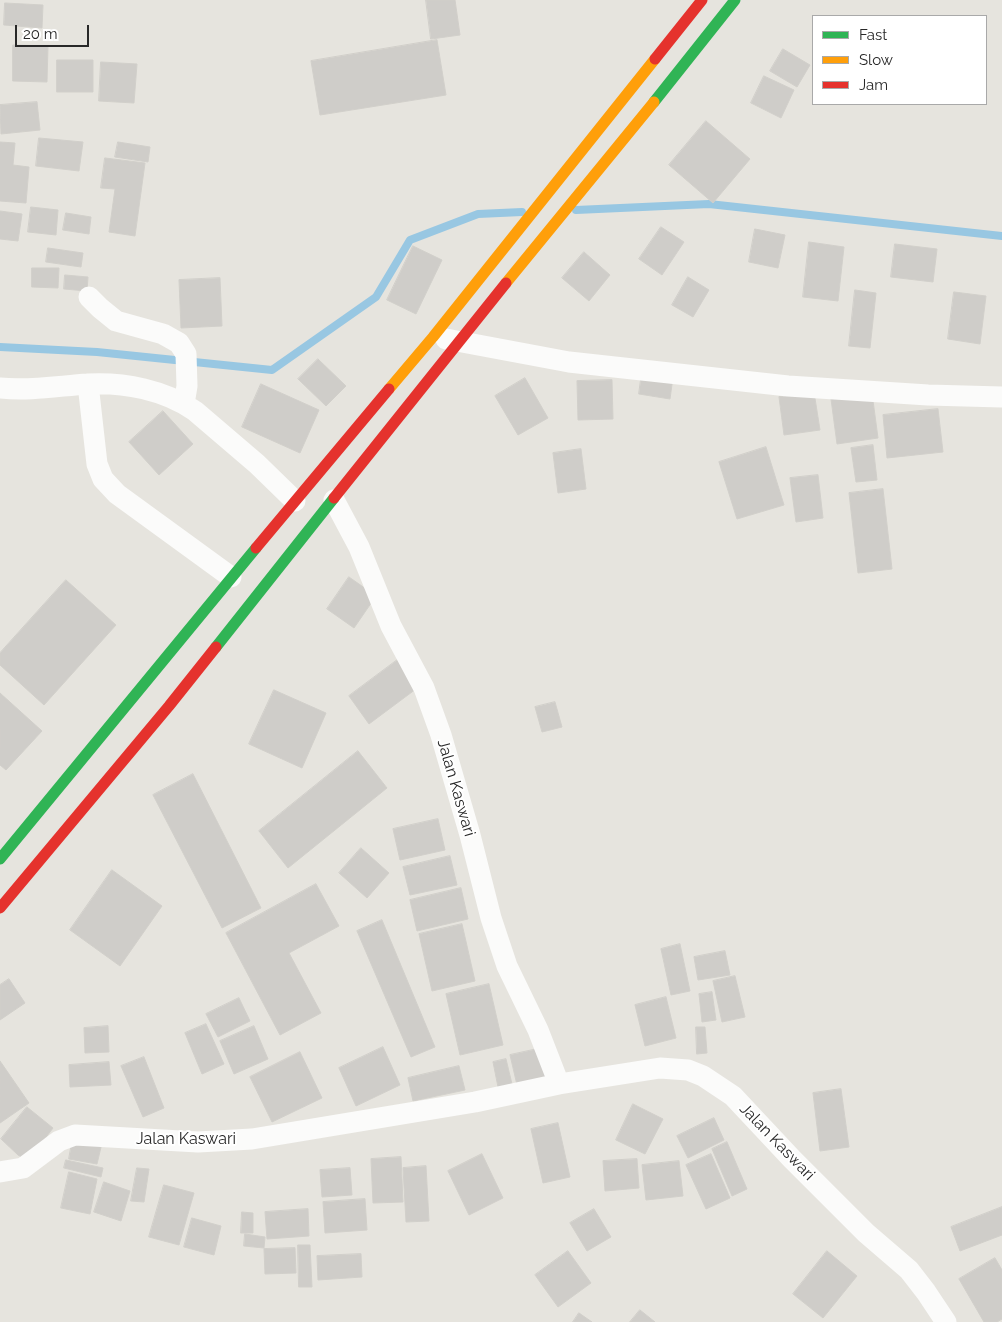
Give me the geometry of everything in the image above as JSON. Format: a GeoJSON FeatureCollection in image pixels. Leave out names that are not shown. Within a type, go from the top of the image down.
{"type":"FeatureCollection","features":[{"type":"Feature","properties":{"kind":"main road"},"geometry":{"type":"LineString","coordinates":[[0,859],[149,686],[231,577],[433,336],[702,0]]}},
{"type":"Feature","properties":{"kind":"main road"},"geometry":{"type":"LineString","coordinates":[[0,908],[334,500],[534,248],[619,147],[734,0]]}},
{"type":"Feature","properties":{"kind":"street"},"geometry":{"type":"LineString","coordinates":[[89,297],[116,321],[163,334],[179,343],[186,354],[186,395]]}},
{"type":"Feature","properties":{"kind":"street"},"geometry":{"type":"LineString","coordinates":[[433,336],[569,362],[788,386],[928,395],[1002,397]]}},
{"type":"Feature","properties":{"kind":"street"},"geometry":{"type":"LineString","coordinates":[[0,388],[34,390],[88,384],[133,387],[186,395],[295,501]]}},
{"type":"Feature","properties":{"kind":"street"},"geometry":{"type":"LineString","coordinates":[[88,384],[97,464],[103,479],[118,494],[231,577]]}},
{"type":"Feature","properties":{"kind":"street","name":"Jalan Kaswari"},"geometry":{"type":"LineString","coordinates":[[334,500],[359,547],[391,626],[424,688],[441,735],[468,826],[490,918],[508,966],[538,1030],[558,1084]]}},
{"type":"Feature","properties":{"kind":"street","name":"Jalan Kaswari"},"geometry":{"type":"LineString","coordinates":[[0,1172],[23,1168],[59,1141],[75,1135],[198,1142],[252,1138],[475,1102],[558,1084],[660,1068],[688,1070],[704,1076],[732,1096],[866,1233],[909,1270],[946,1322]]}},
{"type":"Feature","properties":{"kind":"building"},"geometry":{"type":"Polygon","coordinates":[[[426,0],[455,0],[460,35],[431,39],[426,0]]]}},
{"type":"Feature","properties":{"kind":"building"},"geometry":{"type":"Polygon","coordinates":[[[5,3],[43,5],[42,28],[4,25],[5,3]]]}},
{"type":"Feature","properties":{"kind":"building"},"geometry":{"type":"Polygon","coordinates":[[[437,40],[446,95],[320,115],[311,61],[437,40]]]}},
{"type":"Feature","properties":{"kind":"building"},"geometry":{"type":"Polygon","coordinates":[[[13,45],[48,46],[47,82],[13,81],[13,45]]]}},
{"type":"Feature","properties":{"kind":"building"},"geometry":{"type":"Polygon","coordinates":[[[783,49],[810,65],[797,87],[770,71],[783,49]]]}},
{"type":"Feature","properties":{"kind":"building"},"geometry":{"type":"Polygon","coordinates":[[[57,60],[93,60],[93,92],[57,92],[57,60]]]}},
{"type":"Feature","properties":{"kind":"building"},"geometry":{"type":"Polygon","coordinates":[[[101,62],[137,64],[134,103],[99,101],[101,62]]]}},
{"type":"Feature","properties":{"kind":"building"},"geometry":{"type":"Polygon","coordinates":[[[764,76],[794,90],[781,118],[751,103],[764,76]]]}},
{"type":"Feature","properties":{"kind":"building"},"geometry":{"type":"Polygon","coordinates":[[[37,102],[40,130],[1,134],[0,105],[37,102]]]}},
{"type":"Feature","properties":{"kind":"building"},"geometry":{"type":"Polygon","coordinates":[[[706,121],[750,159],[713,203],[669,165],[706,121]]]}},
{"type":"Feature","properties":{"kind":"building"},"geometry":{"type":"Polygon","coordinates":[[[39,138],[83,142],[79,171],[36,166],[39,138]]]}},
{"type":"Feature","properties":{"kind":"building"},"geometry":{"type":"Polygon","coordinates":[[[0,142],[15,143],[13,165],[29,167],[26,203],[0,201],[0,142]]]}},
{"type":"Feature","properties":{"kind":"building"},"geometry":{"type":"Polygon","coordinates":[[[118,142],[150,147],[148,162],[115,157],[118,142]]]}},
{"type":"Feature","properties":{"kind":"building"},"geometry":{"type":"Polygon","coordinates":[[[105,158],[145,163],[135,236],[109,232],[115,189],[101,188],[105,158]]]}},
{"type":"Feature","properties":{"kind":"building"},"geometry":{"type":"Polygon","coordinates":[[[31,207],[58,210],[56,235],[28,232],[31,207]]]}},
{"type":"Feature","properties":{"kind":"building"},"geometry":{"type":"Polygon","coordinates":[[[0,211],[22,214],[18,241],[0,239],[0,211]]]}},
{"type":"Feature","properties":{"kind":"building"},"geometry":{"type":"Polygon","coordinates":[[[66,213],[91,217],[89,234],[63,230],[66,213]]]}},
{"type":"Feature","properties":{"kind":"building"},"geometry":{"type":"Polygon","coordinates":[[[661,227],[684,242],[662,275],[639,259],[661,227]]]}},
{"type":"Feature","properties":{"kind":"building"},"geometry":{"type":"Polygon","coordinates":[[[755,229],[785,235],[778,268],[749,262],[755,229]]]}},
{"type":"Feature","properties":{"kind":"building"},"geometry":{"type":"Polygon","coordinates":[[[809,242],[844,247],[838,301],[803,297],[809,242]]]}},
{"type":"Feature","properties":{"kind":"building"},"geometry":{"type":"Polygon","coordinates":[[[895,244],[937,249],[933,282],[891,277],[895,244]]]}},
{"type":"Feature","properties":{"kind":"building"},"geometry":{"type":"Polygon","coordinates":[[[413,246],[442,260],[416,314],[387,300],[413,246]]]}},
{"type":"Feature","properties":{"kind":"building"},"geometry":{"type":"Polygon","coordinates":[[[48,248],[83,253],[81,267],[46,262],[48,248]]]}},
{"type":"Feature","properties":{"kind":"building"},"geometry":{"type":"Polygon","coordinates":[[[584,252],[610,275],[589,301],[562,278],[584,252]]]}},
{"type":"Feature","properties":{"kind":"building"},"geometry":{"type":"Polygon","coordinates":[[[32,268],[59,268],[58,288],[32,287],[32,268]]]}},
{"type":"Feature","properties":{"kind":"building"},"geometry":{"type":"Polygon","coordinates":[[[65,275],[88,277],[87,291],[64,289],[65,275]]]}},
{"type":"Feature","properties":{"kind":"building"},"geometry":{"type":"Polygon","coordinates":[[[688,277],[709,290],[693,317],[672,305],[688,277]]]}},
{"type":"Feature","properties":{"kind":"building"},"geometry":{"type":"Polygon","coordinates":[[[220,278],[222,326],[181,328],[179,280],[220,278]]]}},
{"type":"Feature","properties":{"kind":"building"},"geometry":{"type":"Polygon","coordinates":[[[855,290],[876,293],[870,348],[849,346],[855,290]]]}},
{"type":"Feature","properties":{"kind":"building"},"geometry":{"type":"Polygon","coordinates":[[[954,292],[986,296],[980,344],[948,339],[954,292]]]}},
{"type":"Feature","properties":{"kind":"building"},"geometry":{"type":"Polygon","coordinates":[[[318,359],[346,386],[326,406],[298,379],[318,359]]]}},
{"type":"Feature","properties":{"kind":"building"},"geometry":{"type":"Polygon","coordinates":[[[642,372],[673,377],[670,399],[639,394],[642,372]]]}},
{"type":"Feature","properties":{"kind":"building"},"geometry":{"type":"Polygon","coordinates":[[[525,378],[548,418],[518,435],[495,396],[525,378]]]}},
{"type":"Feature","properties":{"kind":"building"},"geometry":{"type":"Polygon","coordinates":[[[612,380],[613,419],[578,420],[577,381],[612,380]]]}},
{"type":"Feature","properties":{"kind":"building"},"geometry":{"type":"Polygon","coordinates":[[[261,384],[319,410],[300,453],[242,427],[261,384]]]}},
{"type":"Feature","properties":{"kind":"building"},"geometry":{"type":"Polygon","coordinates":[[[814,392],[820,430],[784,435],[779,397],[814,392]]]}},
{"type":"Feature","properties":{"kind":"building"},"geometry":{"type":"Polygon","coordinates":[[[872,393],[878,438],[837,444],[831,399],[872,393]]]}},
{"type":"Feature","properties":{"kind":"building"},"geometry":{"type":"Polygon","coordinates":[[[938,409],[943,452],[887,458],[883,415],[938,409]]]}},
{"type":"Feature","properties":{"kind":"building"},"geometry":{"type":"Polygon","coordinates":[[[163,411],[193,444],[159,475],[129,442],[163,411]]]}},
{"type":"Feature","properties":{"kind":"building"},"geometry":{"type":"Polygon","coordinates":[[[873,445],[877,480],[856,482],[851,448],[873,445]]]}},
{"type":"Feature","properties":{"kind":"building"},"geometry":{"type":"Polygon","coordinates":[[[766,447],[784,505],[737,519],[719,462],[766,447]]]}},
{"type":"Feature","properties":{"kind":"building"},"geometry":{"type":"Polygon","coordinates":[[[581,449],[586,489],[558,493],[553,453],[581,449]]]}},
{"type":"Feature","properties":{"kind":"building"},"geometry":{"type":"Polygon","coordinates":[[[818,475],[823,518],[796,522],[790,478],[818,475]]]}},
{"type":"Feature","properties":{"kind":"building"},"geometry":{"type":"Polygon","coordinates":[[[883,489],[892,569],[858,573],[849,493],[883,489]]]}},
{"type":"Feature","properties":{"kind":"building"},"geometry":{"type":"Polygon","coordinates":[[[349,577],[376,596],[354,628],[327,609],[349,577]]]}},
{"type":"Feature","properties":{"kind":"building"},"geometry":{"type":"Polygon","coordinates":[[[66,580],[116,625],[44,705],[0,665],[0,653],[66,580]]]}},
{"type":"Feature","properties":{"kind":"building"},"geometry":{"type":"Polygon","coordinates":[[[400,658],[420,686],[369,724],[349,696],[400,658]]]}},
{"type":"Feature","properties":{"kind":"building"},"geometry":{"type":"Polygon","coordinates":[[[274,690],[326,713],[302,768],[249,744],[274,690]]]}},
{"type":"Feature","properties":{"kind":"building"},"geometry":{"type":"Polygon","coordinates":[[[0,693],[42,731],[6,770],[0,765],[0,693]]]}},
{"type":"Feature","properties":{"kind":"building"},"geometry":{"type":"Polygon","coordinates":[[[555,702],[562,727],[542,732],[535,707],[555,702]]]}},
{"type":"Feature","properties":{"kind":"building"},"geometry":{"type":"Polygon","coordinates":[[[358,751],[387,788],[288,868],[259,831],[358,751]]]}},
{"type":"Feature","properties":{"kind":"building"},"geometry":{"type":"Polygon","coordinates":[[[193,774],[261,908],[222,928],[153,795],[193,774]]]}},
{"type":"Feature","properties":{"kind":"building"},"geometry":{"type":"Polygon","coordinates":[[[438,819],[445,850],[400,860],[393,829],[438,819]]]}},
{"type":"Feature","properties":{"kind":"building"},"geometry":{"type":"Polygon","coordinates":[[[361,848],[389,873],[367,898],[339,873],[361,848]]]}},
{"type":"Feature","properties":{"kind":"building"},"geometry":{"type":"Polygon","coordinates":[[[450,856],[457,885],[410,895],[403,867],[450,856]]]}},
{"type":"Feature","properties":{"kind":"building"},"geometry":{"type":"Polygon","coordinates":[[[112,870],[162,906],[120,966],[70,930],[112,870]]]}},
{"type":"Feature","properties":{"kind":"building"},"geometry":{"type":"Polygon","coordinates":[[[316,884],[339,926],[289,953],[321,1013],[280,1035],[226,933],[316,884]]]}},
{"type":"Feature","properties":{"kind":"building"},"geometry":{"type":"Polygon","coordinates":[[[461,888],[468,919],[417,931],[410,900],[461,888]]]}},
{"type":"Feature","properties":{"kind":"building"},"geometry":{"type":"Polygon","coordinates":[[[382,920],[435,1047],[411,1057],[357,931],[382,920]]]}},
{"type":"Feature","properties":{"kind":"building"},"geometry":{"type":"Polygon","coordinates":[[[462,924],[475,981],[432,991],[419,934],[462,924]]]}},
{"type":"Feature","properties":{"kind":"building"},"geometry":{"type":"Polygon","coordinates":[[[680,944],[690,991],[671,995],[661,949],[680,944]]]}},
{"type":"Feature","properties":{"kind":"building"},"geometry":{"type":"Polygon","coordinates":[[[725,951],[730,975],[698,980],[694,957],[725,951]]]}},
{"type":"Feature","properties":{"kind":"building"},"geometry":{"type":"Polygon","coordinates":[[[735,976],[745,1017],[722,1022],[713,981],[735,976]]]}},
{"type":"Feature","properties":{"kind":"building"},"geometry":{"type":"Polygon","coordinates":[[[9,979],[25,1003],[0,1020],[0,985],[9,979]]]}},
{"type":"Feature","properties":{"kind":"building"},"geometry":{"type":"Polygon","coordinates":[[[489,984],[503,1045],[460,1055],[446,994],[489,984]]]}},
{"type":"Feature","properties":{"kind":"building"},"geometry":{"type":"Polygon","coordinates":[[[712,992],[716,1020],[702,1022],[699,994],[712,992]]]}},
{"type":"Feature","properties":{"kind":"building"},"geometry":{"type":"Polygon","coordinates":[[[666,997],[676,1038],[645,1046],[635,1005],[666,997]]]}},
{"type":"Feature","properties":{"kind":"building"},"geometry":{"type":"Polygon","coordinates":[[[239,998],[250,1021],[218,1037],[206,1014],[239,998]]]}},
{"type":"Feature","properties":{"kind":"building"},"geometry":{"type":"Polygon","coordinates":[[[206,1024],[224,1064],[202,1074],[185,1033],[206,1024]]]}},
{"type":"Feature","properties":{"kind":"building"},"geometry":{"type":"Polygon","coordinates":[[[108,1026],[109,1052],[85,1053],[84,1028],[108,1026]]]}},
{"type":"Feature","properties":{"kind":"building"},"geometry":{"type":"Polygon","coordinates":[[[254,1026],[268,1059],[234,1074],[220,1041],[254,1026]]]}},
{"type":"Feature","properties":{"kind":"building"},"geometry":{"type":"Polygon","coordinates":[[[696,1027],[705,1027],[707,1053],[697,1054],[696,1027]]]}},
{"type":"Feature","properties":{"kind":"building"},"geometry":{"type":"Polygon","coordinates":[[[383,1047],[400,1085],[356,1106],[339,1068],[383,1047]]]}},
{"type":"Feature","properties":{"kind":"building"},"geometry":{"type":"Polygon","coordinates":[[[542,1048],[548,1078],[517,1085],[510,1055],[542,1048]]]}},
{"type":"Feature","properties":{"kind":"building"},"geometry":{"type":"Polygon","coordinates":[[[300,1052],[322,1098],[272,1122],[250,1077],[300,1052]]]}},
{"type":"Feature","properties":{"kind":"building"},"geometry":{"type":"Polygon","coordinates":[[[144,1057],[164,1108],[143,1117],[121,1066],[144,1057]]]}},
{"type":"Feature","properties":{"kind":"building"},"geometry":{"type":"Polygon","coordinates":[[[506,1059],[512,1084],[498,1087],[493,1062],[506,1059]]]}},
{"type":"Feature","properties":{"kind":"building"},"geometry":{"type":"Polygon","coordinates":[[[0,1061],[29,1103],[0,1123],[0,1061]]]}},
{"type":"Feature","properties":{"kind":"building"},"geometry":{"type":"Polygon","coordinates":[[[109,1062],[111,1085],[70,1087],[69,1065],[109,1062]]]}},
{"type":"Feature","properties":{"kind":"building"},"geometry":{"type":"Polygon","coordinates":[[[459,1066],[465,1090],[413,1101],[408,1078],[459,1066]]]}},
{"type":"Feature","properties":{"kind":"building"},"geometry":{"type":"Polygon","coordinates":[[[841,1089],[849,1147],[820,1151],[813,1093],[841,1089]]]}},
{"type":"Feature","properties":{"kind":"building"},"geometry":{"type":"Polygon","coordinates":[[[633,1104],[663,1119],[645,1154],[616,1140],[633,1104]]]}},
{"type":"Feature","properties":{"kind":"building"},"geometry":{"type":"Polygon","coordinates":[[[27,1107],[53,1128],[28,1161],[18,1155],[1,1139],[27,1107]]]}},
{"type":"Feature","properties":{"kind":"building"},"geometry":{"type":"Polygon","coordinates":[[[714,1118],[724,1140],[688,1158],[677,1136],[714,1118]]]}},
{"type":"Feature","properties":{"kind":"building"},"geometry":{"type":"Polygon","coordinates":[[[558,1123],[570,1177],[543,1183],[531,1129],[558,1123]]]}},
{"type":"Feature","properties":{"kind":"building"},"geometry":{"type":"Polygon","coordinates":[[[73,1137],[102,1143],[97,1164],[69,1159],[73,1137]]]}},
{"type":"Feature","properties":{"kind":"building"},"geometry":{"type":"Polygon","coordinates":[[[727,1142],[747,1189],[732,1196],[712,1149],[727,1142]]]}},
{"type":"Feature","properties":{"kind":"building"},"geometry":{"type":"Polygon","coordinates":[[[482,1154],[503,1198],[469,1215],[448,1171],[482,1154]]]}},
{"type":"Feature","properties":{"kind":"building"},"geometry":{"type":"Polygon","coordinates":[[[711,1154],[730,1198],[706,1209],[686,1165],[711,1154]]]}},
{"type":"Feature","properties":{"kind":"building"},"geometry":{"type":"Polygon","coordinates":[[[401,1157],[403,1202],[373,1203],[371,1159],[401,1157]]]}},
{"type":"Feature","properties":{"kind":"building"},"geometry":{"type":"Polygon","coordinates":[[[637,1159],[639,1188],[605,1191],[603,1161],[637,1159]]]}},
{"type":"Feature","properties":{"kind":"building"},"geometry":{"type":"Polygon","coordinates":[[[66,1160],[103,1168],[101,1177],[64,1168],[66,1160]]]}},
{"type":"Feature","properties":{"kind":"building"},"geometry":{"type":"Polygon","coordinates":[[[679,1161],[683,1196],[646,1200],[642,1165],[679,1161]]]}},
{"type":"Feature","properties":{"kind":"building"},"geometry":{"type":"Polygon","coordinates":[[[426,1166],[429,1221],[406,1222],[403,1168],[426,1166]]]}},
{"type":"Feature","properties":{"kind":"building"},"geometry":{"type":"Polygon","coordinates":[[[137,1168],[149,1169],[144,1202],[131,1201],[137,1168]]]}},
{"type":"Feature","properties":{"kind":"building"},"geometry":{"type":"Polygon","coordinates":[[[350,1168],[352,1195],[322,1197],[320,1170],[350,1168]]]}},
{"type":"Feature","properties":{"kind":"building"},"geometry":{"type":"Polygon","coordinates":[[[69,1172],[97,1179],[90,1214],[61,1208],[69,1172]]]}},
{"type":"Feature","properties":{"kind":"building"},"geometry":{"type":"Polygon","coordinates":[[[104,1182],[130,1191],[121,1221],[94,1212],[104,1182]]]}},
{"type":"Feature","properties":{"kind":"building"},"geometry":{"type":"Polygon","coordinates":[[[164,1185],[194,1193],[179,1245],[149,1237],[164,1185]]]}},
{"type":"Feature","properties":{"kind":"building"},"geometry":{"type":"Polygon","coordinates":[[[365,1199],[367,1230],[325,1233],[323,1202],[365,1199]]]}},
{"type":"Feature","properties":{"kind":"building"},"geometry":{"type":"Polygon","coordinates":[[[1002,1207],[1002,1235],[960,1251],[951,1227],[1002,1207]]]}},
{"type":"Feature","properties":{"kind":"building"},"geometry":{"type":"Polygon","coordinates":[[[308,1209],[309,1236],[267,1239],[265,1212],[308,1209]]]}},
{"type":"Feature","properties":{"kind":"building"},"geometry":{"type":"Polygon","coordinates":[[[594,1209],[611,1237],[587,1251],[570,1223],[594,1209]]]}},
{"type":"Feature","properties":{"kind":"building"},"geometry":{"type":"Polygon","coordinates":[[[242,1212],[253,1213],[253,1233],[241,1233],[242,1212]]]}},
{"type":"Feature","properties":{"kind":"building"},"geometry":{"type":"Polygon","coordinates":[[[192,1218],[221,1226],[214,1255],[184,1247],[192,1218]]]}},
{"type":"Feature","properties":{"kind":"building"},"geometry":{"type":"Polygon","coordinates":[[[245,1234],[265,1237],[264,1248],[244,1246],[245,1234]]]}},
{"type":"Feature","properties":{"kind":"building"},"geometry":{"type":"Polygon","coordinates":[[[298,1245],[310,1245],[312,1287],[299,1287],[298,1245]]]}},
{"type":"Feature","properties":{"kind":"building"},"geometry":{"type":"Polygon","coordinates":[[[295,1248],[296,1273],[265,1274],[264,1249],[295,1248]]]}},
{"type":"Feature","properties":{"kind":"building"},"geometry":{"type":"Polygon","coordinates":[[[568,1251],[591,1283],[558,1307],[535,1275],[568,1251]]]}},
{"type":"Feature","properties":{"kind":"building"},"geometry":{"type":"Polygon","coordinates":[[[827,1251],[857,1276],[823,1318],[793,1294],[827,1251]]]}},
{"type":"Feature","properties":{"kind":"building"},"geometry":{"type":"Polygon","coordinates":[[[361,1254],[362,1277],[318,1280],[317,1256],[361,1254]]]}},
{"type":"Feature","properties":{"kind":"building"},"geometry":{"type":"Polygon","coordinates":[[[995,1258],[1002,1270],[1002,1319],[997,1322],[984,1322],[959,1279],[995,1258]]]}},
{"type":"Feature","properties":{"kind":"building"},"geometry":{"type":"Polygon","coordinates":[[[640,1310],[655,1322],[630,1322],[640,1310]]]}},
{"type":"Feature","properties":{"kind":"building"},"geometry":{"type":"Polygon","coordinates":[[[579,1313],[592,1322],[573,1322],[579,1313]]]}},
{"type":"Feature","properties":{"kind":"waterway"},"geometry":{"type":"LineString","coordinates":[[576,210],[709,204],[1002,236]]}},
{"type":"Feature","properties":{"kind":"waterway"},"geometry":{"type":"LineString","coordinates":[[0,347],[97,352],[272,370],[376,297],[410,240],[478,214],[522,212]]}},
{"type":"Feature","properties":{"kind":"traffic: fast"},"geometry":{"type":"LineString","coordinates":[[654,102],[735,0]]}},
{"type":"Feature","properties":{"kind":"traffic: fast"},"geometry":{"type":"LineString","coordinates":[[216,647],[334,498]]}},
{"type":"Feature","properties":{"kind":"traffic: fast"},"geometry":{"type":"LineString","coordinates":[[0,859],[256,548]]}},
{"type":"Feature","properties":{"kind":"traffic: slow"},"geometry":{"type":"LineString","coordinates":[[389,389],[433,337],[655,59]]}},
{"type":"Feature","properties":{"kind":"traffic: slow"},"geometry":{"type":"LineString","coordinates":[[506,283],[654,102]]}},
{"type":"Feature","properties":{"kind":"traffic: jam"},"geometry":{"type":"LineString","coordinates":[[655,59],[702,0]]}},
{"type":"Feature","properties":{"kind":"traffic: jam"},"geometry":{"type":"LineString","coordinates":[[334,498],[506,283]]}},
{"type":"Feature","properties":{"kind":"traffic: jam"},"geometry":{"type":"LineString","coordinates":[[256,548],[389,389]]}},
{"type":"Feature","properties":{"kind":"traffic: jam"},"geometry":{"type":"LineString","coordinates":[[0,908],[216,647]]}}]}
